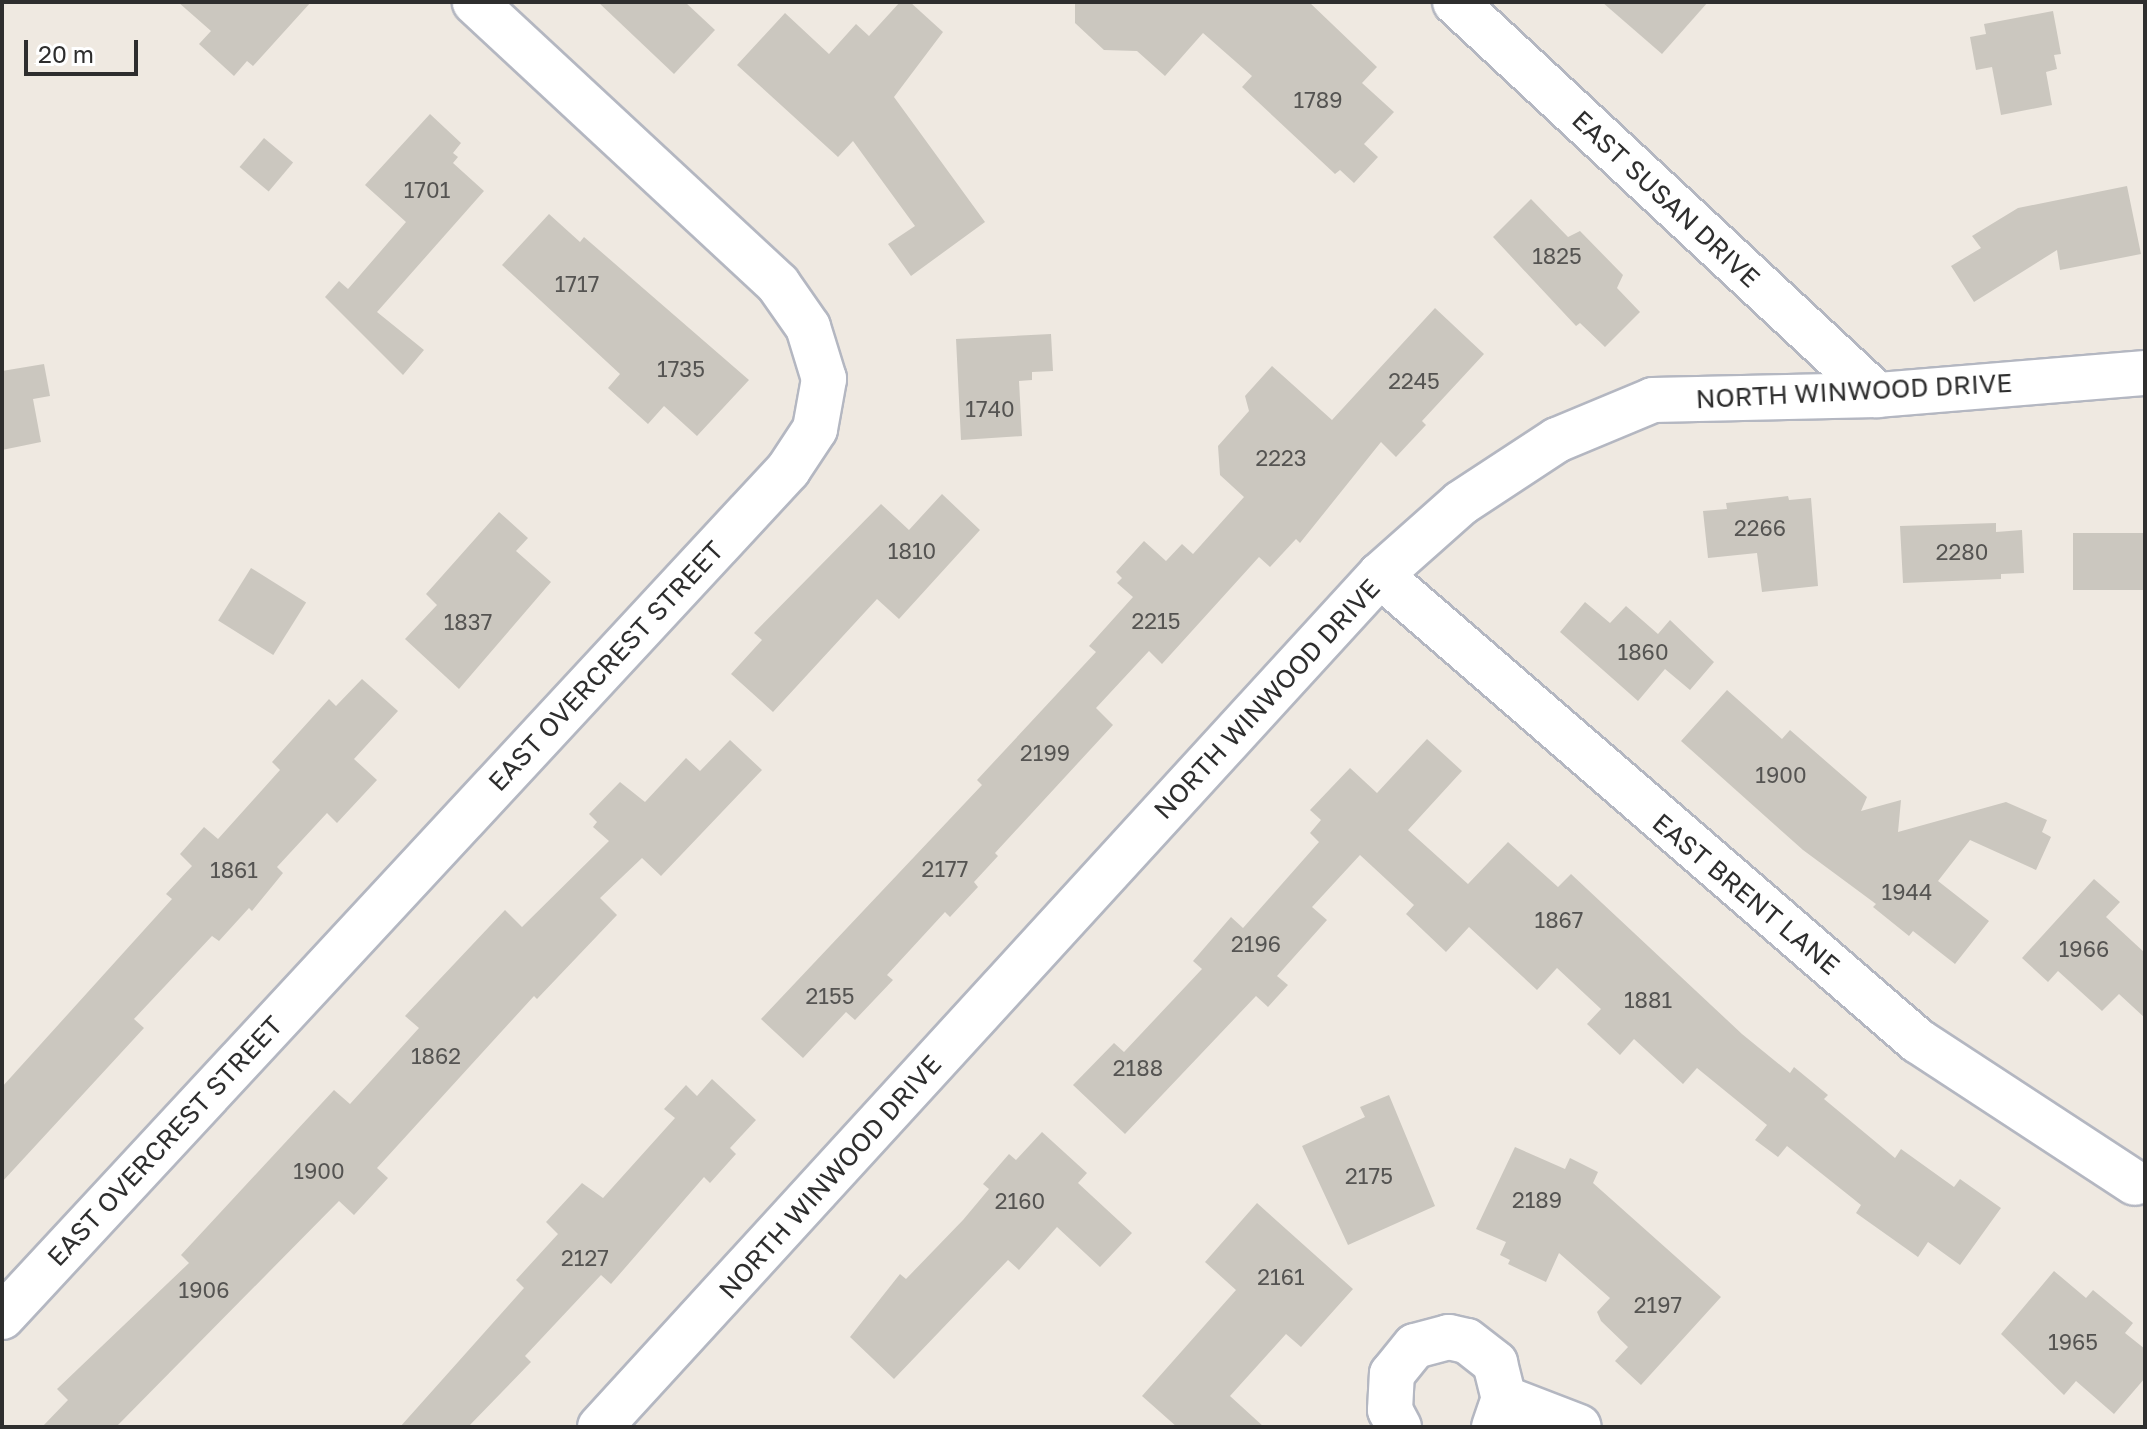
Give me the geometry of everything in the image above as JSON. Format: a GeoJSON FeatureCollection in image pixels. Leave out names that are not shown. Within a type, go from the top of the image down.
{"type":"FeatureCollection","features":[{"type":"Feature","properties":{"kind":"street","name":"EAST OVERCREST STREET"},"geometry":{"type":"LineString","coordinates":[[2,1317],[777,482],[815,429],[824,379],[808,327],[778,284],[475,2]]}},
{"type":"Feature","properties":{"kind":"street","name":"EAST SUSAN DRIVE"},"geometry":{"type":"LineString","coordinates":[[1455,2],[1877,395]]}},
{"type":"Feature","properties":{"kind":"street","name":"NORTH WINWOOD DRIVE"},"geometry":{"type":"LineString","coordinates":[[600,1427],[1380,575],[1461,503],[1557,440],[1653,400],[1877,395],[2145,373]]}},
{"type":"Feature","properties":{"kind":"street","name":"EAST BRENT LANE"},"geometry":{"type":"LineString","coordinates":[[1380,575],[1918,1041],[2135,1183]]}},
{"type":"Feature","properties":{"kind":"street"},"geometry":{"type":"LineString","coordinates":[[1398,1427],[1390,1410],[1392,1374],[1401,1358],[1431,1339],[1458,1339],[1483,1350],[1503,1380],[1499,1412],[1579,1427]]}},
{"type":"Feature","properties":{"kind":"building"},"geometry":{"type":"Polygon","coordinates":[[[178,2],[311,2],[253,66],[247,61],[234,76],[199,44],[211,31],[178,2]]]}},
{"type":"Feature","properties":{"kind":"building"},"geometry":{"type":"Polygon","coordinates":[[[598,2],[685,2],[715,30],[674,74],[598,2]]]}},
{"type":"Feature","properties":{"kind":"building"},"geometry":{"type":"Polygon","coordinates":[[[900,2],[910,2],[943,32],[894,97],[985,222],[911,276],[888,244],[915,226],[853,141],[838,157],[737,65],[785,13],[829,54],[856,24],[869,36],[900,2]]]}},
{"type":"Feature","properties":{"kind":"building"},"geometry":{"type":"Polygon","coordinates":[[[1075,2],[1309,2],[1377,67],[1362,83],[1394,112],[1364,144],[1378,157],[1354,183],[1340,170],[1335,174],[1242,87],[1252,76],[1203,33],[1165,76],[1137,51],[1104,50],[1075,23],[1075,2]]]}},
{"type":"Feature","properties":{"kind":"building"},"geometry":{"type":"Polygon","coordinates":[[[1602,2],[1708,2],[1662,54],[1602,2]]]}},
{"type":"Feature","properties":{"kind":"building"},"geometry":{"type":"Polygon","coordinates":[[[2053,11],[2061,54],[2054,55],[2057,69],[2046,72],[2052,105],[2001,115],[1992,67],[1976,70],[1970,37],[1986,34],[1984,24],[2053,11]]]}},
{"type":"Feature","properties":{"kind":"building"},"geometry":{"type":"Polygon","coordinates":[[[430,114],[461,143],[453,153],[458,157],[453,163],[484,191],[377,312],[424,350],[403,375],[325,297],[339,281],[348,289],[406,222],[365,185],[430,114]]]}},
{"type":"Feature","properties":{"kind":"building"},"geometry":{"type":"Polygon","coordinates":[[[264,138],[293,162],[269,192],[240,167],[264,138]]]}},
{"type":"Feature","properties":{"kind":"building"},"geometry":{"type":"Polygon","coordinates":[[[2127,186],[2141,254],[2060,270],[2057,250],[1974,302],[1951,266],[1981,248],[1972,236],[2018,208],[2127,186]]]}},
{"type":"Feature","properties":{"kind":"building"},"geometry":{"type":"Polygon","coordinates":[[[1531,199],[1568,237],[1580,231],[1623,275],[1617,288],[1640,312],[1605,347],[1580,323],[1576,326],[1493,237],[1531,199]]]}},
{"type":"Feature","properties":{"kind":"building"},"geometry":{"type":"Polygon","coordinates":[[[549,214],[580,242],[584,237],[749,380],[697,436],[664,406],[648,424],[608,388],[620,374],[502,265],[549,214]]]}},
{"type":"Feature","properties":{"kind":"building"},"geometry":{"type":"Polygon","coordinates":[[[1435,308],[1484,354],[1422,421],[1426,425],[1396,457],[1381,442],[1300,543],[1296,539],[1270,567],[1259,557],[1162,664],[1149,651],[1096,708],[1113,725],[995,853],[998,856],[974,882],[978,887],[950,917],[945,912],[887,975],[893,980],[855,1020],[846,1012],[803,1058],[761,1019],[982,785],[977,780],[1096,652],[1089,646],[1133,597],[1117,583],[1122,578],[1116,572],[1144,541],[1166,561],[1182,544],[1193,554],[1244,497],[1220,475],[1218,446],[1249,411],[1245,396],[1272,366],[1332,420],[1435,308]]]}},
{"type":"Feature","properties":{"kind":"building"},"geometry":{"type":"Polygon","coordinates":[[[1051,334],[1053,371],[1032,372],[1032,380],[1019,381],[1022,436],[961,440],[956,339],[1051,334]]]}},
{"type":"Feature","properties":{"kind":"building"},"geometry":{"type":"Polygon","coordinates":[[[44,364],[50,396],[33,399],[41,442],[2,450],[2,371],[44,364]]]}},
{"type":"Feature","properties":{"kind":"building"},"geometry":{"type":"Polygon","coordinates":[[[942,494],[980,530],[899,619],[877,599],[773,712],[731,674],[762,640],[754,633],[881,504],[909,530],[942,494]]]}},
{"type":"Feature","properties":{"kind":"building"},"geometry":{"type":"Polygon","coordinates":[[[1788,496],[1789,500],[1811,498],[1818,586],[1762,592],[1757,553],[1708,558],[1703,511],[1727,509],[1726,503],[1788,496]]]}},
{"type":"Feature","properties":{"kind":"building"},"geometry":{"type":"Polygon","coordinates":[[[499,512],[528,538],[516,551],[551,582],[459,689],[405,639],[437,605],[426,594],[499,512]]]}},
{"type":"Feature","properties":{"kind":"building"},"geometry":{"type":"Polygon","coordinates":[[[1996,523],[1996,532],[2022,530],[2024,573],[2001,574],[2001,579],[1903,583],[1900,526],[1996,523]]]}},
{"type":"Feature","properties":{"kind":"building"},"geometry":{"type":"Polygon","coordinates":[[[2073,533],[2145,533],[2145,590],[2073,590],[2073,533]]]}},
{"type":"Feature","properties":{"kind":"building"},"geometry":{"type":"Polygon","coordinates":[[[251,568],[306,602],[273,655],[218,621],[251,568]]]}},
{"type":"Feature","properties":{"kind":"building"},"geometry":{"type":"Polygon","coordinates":[[[1585,602],[1610,623],[1626,606],[1658,634],[1670,620],[1714,662],[1690,690],[1665,669],[1638,701],[1560,632],[1585,602]]]}},
{"type":"Feature","properties":{"kind":"building"},"geometry":{"type":"Polygon","coordinates":[[[362,679],[398,711],[354,759],[377,780],[337,823],[327,813],[277,867],[283,873],[252,911],[249,908],[219,941],[212,936],[134,1019],[144,1028],[2,1182],[2,1087],[172,899],[166,894],[192,866],[180,854],[204,827],[218,839],[280,770],[272,762],[329,699],[336,706],[362,679]]]}},
{"type":"Feature","properties":{"kind":"building"},"geometry":{"type":"Polygon","coordinates":[[[1727,690],[1782,739],[1790,730],[1867,797],[1861,811],[1901,800],[1898,832],[2006,802],[2047,820],[2042,832],[2051,837],[2036,870],[1970,840],[1938,881],[1989,921],[1955,964],[1913,931],[1909,936],[1873,907],[1876,904],[1803,850],[1681,741],[1727,690]]]}},
{"type":"Feature","properties":{"kind":"building"},"geometry":{"type":"Polygon","coordinates":[[[1427,739],[1462,771],[1408,830],[1468,884],[1508,842],[1558,887],[1571,874],[1742,1034],[1790,1073],[1794,1067],[1828,1095],[1824,1099],[1895,1158],[1901,1149],[1954,1187],[1960,1179],[2001,1208],[1960,1265],[1928,1242],[1918,1257],[1856,1213],[1861,1205],[1787,1146],[1778,1157],[1755,1140],[1767,1125],[1697,1068],[1683,1084],[1634,1039],[1620,1055],[1587,1024],[1601,1009],[1557,968],[1537,990],[1469,927],[1446,952],[1406,914],[1414,905],[1360,855],[1312,907],[1327,920],[1277,976],[1288,985],[1268,1007],[1256,996],[1125,1134],[1073,1085],[1114,1043],[1124,1052],[1202,969],[1193,961],[1231,917],[1243,928],[1319,842],[1310,833],[1321,820],[1310,810],[1350,768],[1377,793],[1427,739]]]}},
{"type":"Feature","properties":{"kind":"building"},"geometry":{"type":"Polygon","coordinates":[[[730,740],[762,770],[661,876],[642,858],[600,898],[617,915],[537,999],[534,996],[377,1168],[388,1178],[354,1215],[339,1201],[116,1427],[42,1427],[68,1400],[57,1389],[189,1263],[181,1255],[334,1090],[350,1104],[419,1028],[405,1016],[505,910],[522,927],[609,841],[593,827],[597,822],[589,814],[620,782],[645,802],[686,758],[700,771],[730,740]]]}},
{"type":"Feature","properties":{"kind":"building"},"geometry":{"type":"Polygon","coordinates":[[[2094,879],[2120,902],[2106,917],[2145,953],[2145,1018],[2119,994],[2102,1011],[2058,971],[2048,982],[2022,958],[2094,879]]]}},
{"type":"Feature","properties":{"kind":"building"},"geometry":{"type":"Polygon","coordinates":[[[712,1079],[756,1120],[730,1148],[736,1154],[710,1183],[704,1177],[611,1284],[601,1275],[525,1356],[531,1362],[468,1427],[400,1427],[524,1288],[516,1280],[558,1234],[546,1222],[582,1183],[603,1198],[675,1118],[664,1109],[686,1085],[697,1096],[712,1079]]]}},
{"type":"Feature","properties":{"kind":"building"},"geometry":{"type":"Polygon","coordinates":[[[1389,1095],[1435,1206],[1348,1245],[1302,1146],[1365,1117],[1360,1107],[1389,1095]]]}},
{"type":"Feature","properties":{"kind":"building"},"geometry":{"type":"Polygon","coordinates":[[[1042,1132],[1087,1173],[1078,1183],[1132,1233],[1100,1267],[1057,1227],[1019,1270],[1008,1260],[894,1379],[850,1337],[900,1274],[906,1279],[963,1220],[989,1189],[983,1184],[1009,1154],[1016,1160],[1042,1132]]]}},
{"type":"Feature","properties":{"kind":"building"},"geometry":{"type":"Polygon","coordinates":[[[1515,1147],[1565,1169],[1570,1158],[1598,1172],[1593,1183],[1721,1297],[1641,1385],[1615,1361],[1628,1347],[1601,1321],[1597,1312],[1610,1298],[1559,1253],[1546,1282],[1508,1264],[1510,1260],[1500,1255],[1506,1242],[1476,1229],[1515,1147]]]}},
{"type":"Feature","properties":{"kind":"building"},"geometry":{"type":"Polygon","coordinates":[[[1257,1203],[1353,1289],[1301,1347],[1286,1334],[1230,1396],[1264,1427],[1177,1427],[1142,1396],[1236,1290],[1205,1262],[1257,1203]]]}},
{"type":"Feature","properties":{"kind":"building"},"geometry":{"type":"Polygon","coordinates":[[[2054,1271],[2086,1298],[2093,1290],[2133,1323],[2125,1333],[2145,1349],[2145,1378],[2114,1414],[2076,1381],[2064,1395],[2001,1334],[2054,1271]]]}}]}
